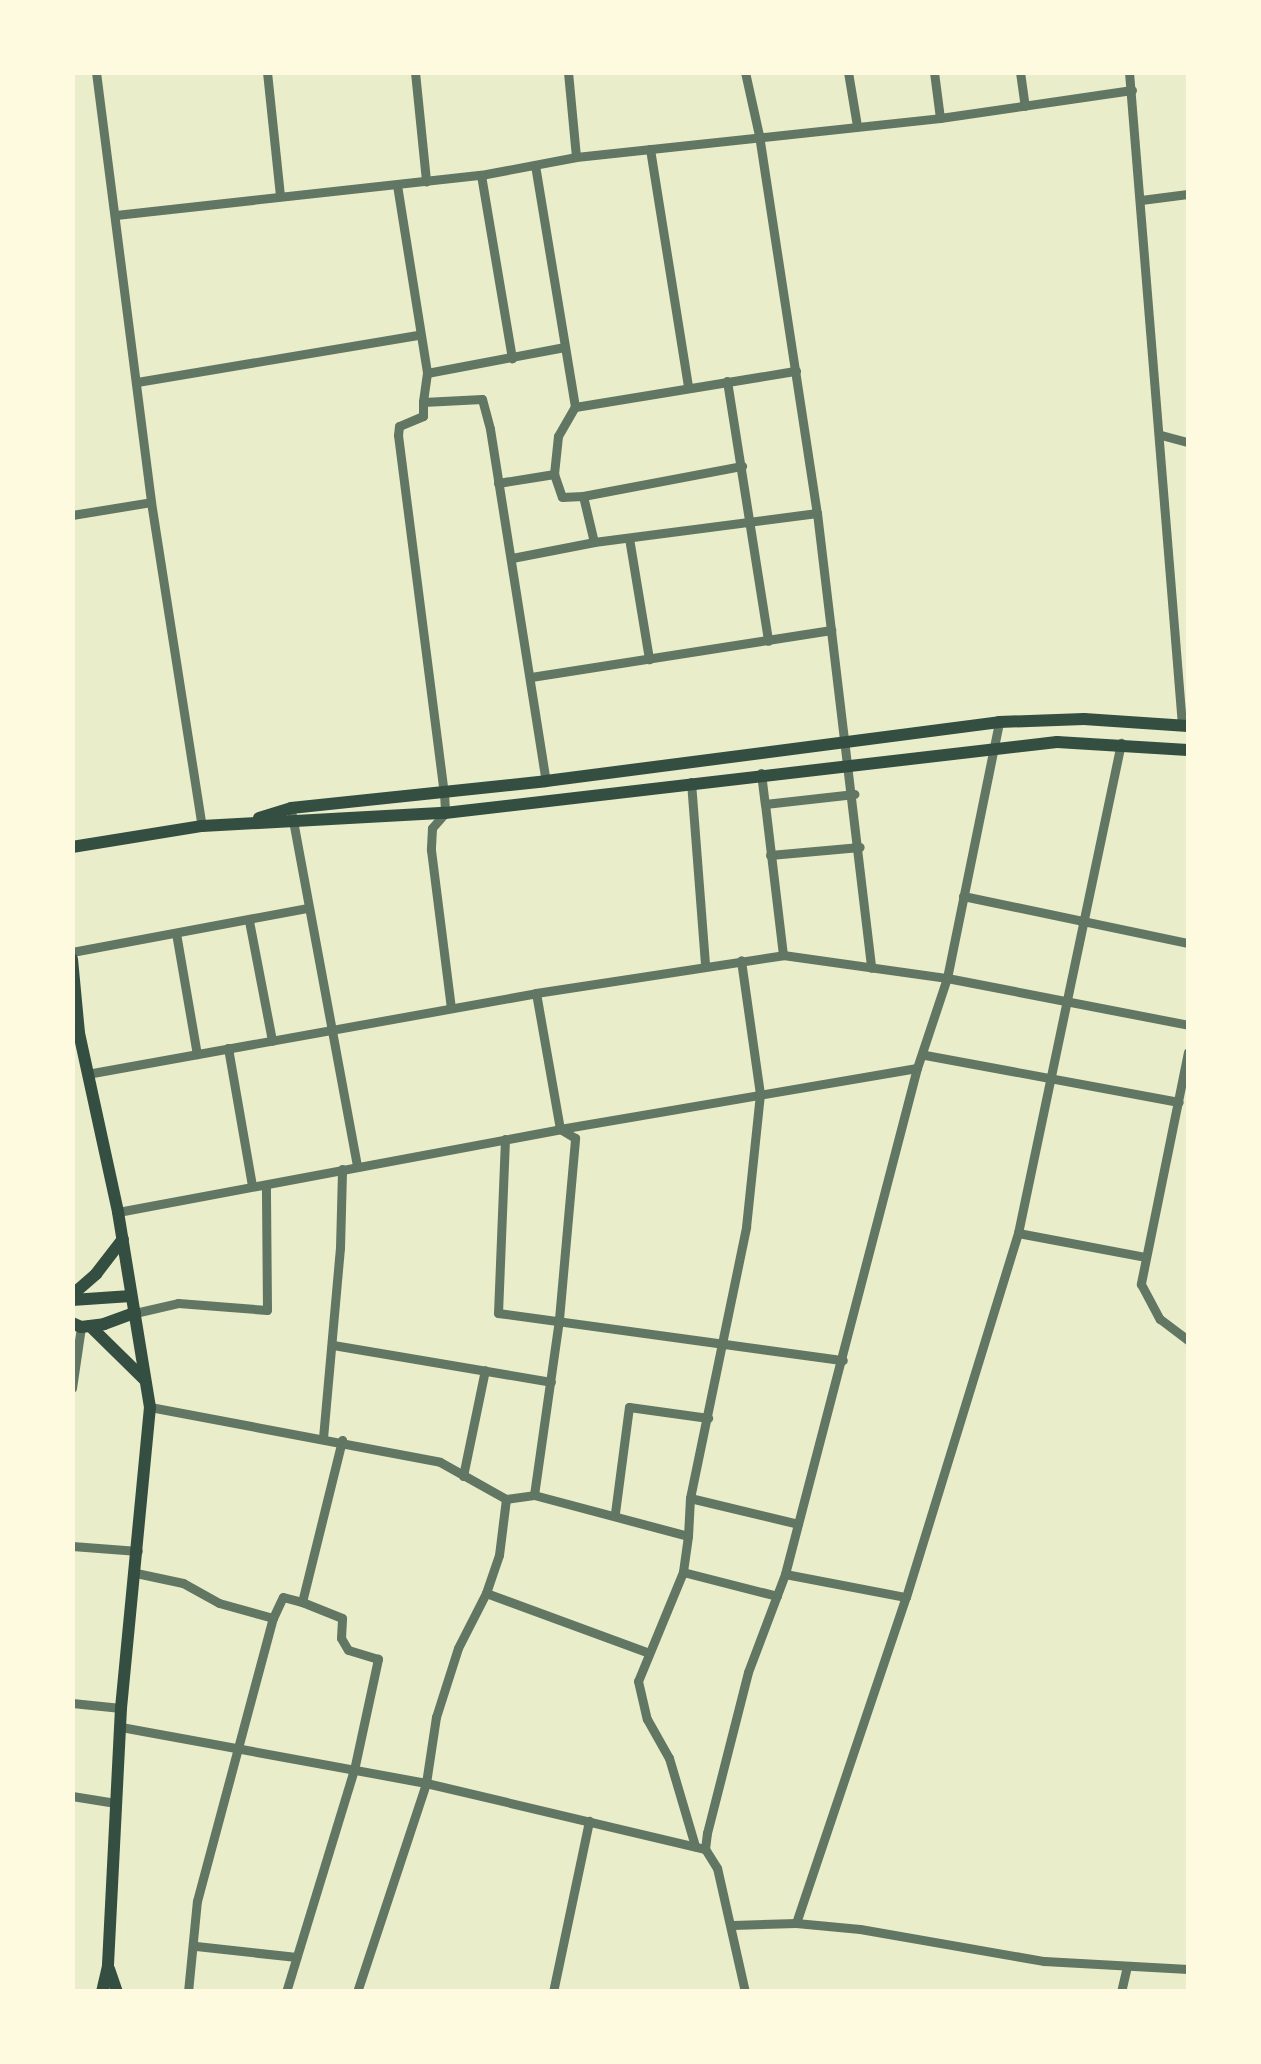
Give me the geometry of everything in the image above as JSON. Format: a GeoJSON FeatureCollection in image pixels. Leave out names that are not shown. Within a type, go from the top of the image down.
{"type":"FeatureCollection","features":[{"type":"Feature","properties":{"kind":"main road"},"geometry":{"type":"LineString","coordinates":[[247,822],[291,808],[1000,722],[1084,719],[1185,725]]}},
{"type":"Feature","properties":{"kind":"main road"},"geometry":{"type":"LineString","coordinates":[[72,846],[247,822],[292,824],[445,813],[997,747],[1057,742],[1188,750]]}},
{"type":"Feature","properties":{"kind":"main road"},"geometry":{"type":"LineString","coordinates":[[72,956],[76,1033],[118,1212],[150,1407],[122,1708],[108,1966],[102,1992]]}},
{"type":"Feature","properties":{"kind":"main road"},"geometry":{"type":"LineString","coordinates":[[72,1297],[123,1239]]}},
{"type":"Feature","properties":{"kind":"main road"},"geometry":{"type":"LineString","coordinates":[[72,1297],[131,1296]]}},
{"type":"Feature","properties":{"kind":"main road"},"geometry":{"type":"LineString","coordinates":[[81,1325],[135,1313]]}},
{"type":"Feature","properties":{"kind":"main road"},"geometry":{"type":"LineString","coordinates":[[81,1325],[145,1380]]}},
{"type":"Feature","properties":{"kind":"main road"},"geometry":{"type":"LineString","coordinates":[[108,1966],[117,1992]]}},
{"type":"Feature","properties":{"kind":"street"},"geometry":{"type":"LineString","coordinates":[[96,72],[151,502],[202,826]]}},
{"type":"Feature","properties":{"kind":"street"},"geometry":{"type":"LineString","coordinates":[[267,72],[280,196]]}},
{"type":"Feature","properties":{"kind":"street"},"geometry":{"type":"LineString","coordinates":[[415,72],[426,181]]}},
{"type":"Feature","properties":{"kind":"street"},"geometry":{"type":"LineString","coordinates":[[568,72],[576,157]]}},
{"type":"Feature","properties":{"kind":"street"},"geometry":{"type":"LineString","coordinates":[[744,72],[760,135],[817,513],[854,794],[871,968]]}},
{"type":"Feature","properties":{"kind":"street"},"geometry":{"type":"LineString","coordinates":[[848,72],[856,126]]}},
{"type":"Feature","properties":{"kind":"street"},"geometry":{"type":"LineString","coordinates":[[934,72],[940,118]]}},
{"type":"Feature","properties":{"kind":"street"},"geometry":{"type":"LineString","coordinates":[[1020,72],[1026,106]]}},
{"type":"Feature","properties":{"kind":"street"},"geometry":{"type":"LineString","coordinates":[[1129,72],[1185,725]]}},
{"type":"Feature","properties":{"kind":"street"},"geometry":{"type":"LineString","coordinates":[[116,215],[481,175],[576,157],[940,118],[1132,90]]}},
{"type":"Feature","properties":{"kind":"street"},"geometry":{"type":"LineString","coordinates":[[650,149],[688,387]]}},
{"type":"Feature","properties":{"kind":"street"},"geometry":{"type":"LineString","coordinates":[[535,166],[575,407],[558,436],[554,474],[562,497],[742,466]]}},
{"type":"Feature","properties":{"kind":"street"},"geometry":{"type":"LineString","coordinates":[[481,175],[512,358]]}},
{"type":"Feature","properties":{"kind":"street"},"geometry":{"type":"LineString","coordinates":[[397,185],[427,373],[422,416],[399,426],[398,435],[444,792],[445,813],[432,828],[432,850],[450,1008]]}},
{"type":"Feature","properties":{"kind":"street"},"geometry":{"type":"LineString","coordinates":[[1140,200],[1188,194]]}},
{"type":"Feature","properties":{"kind":"street"},"geometry":{"type":"LineString","coordinates":[[136,382],[419,335]]}},
{"type":"Feature","properties":{"kind":"street"},"geometry":{"type":"LineString","coordinates":[[427,373],[565,346]]}},
{"type":"Feature","properties":{"kind":"street"},"geometry":{"type":"LineString","coordinates":[[575,407],[796,371]]}},
{"type":"Feature","properties":{"kind":"street"},"geometry":{"type":"LineString","coordinates":[[727,380],[768,641]]}},
{"type":"Feature","properties":{"kind":"street"},"geometry":{"type":"LineString","coordinates":[[423,402],[482,400],[512,558],[546,780]]}},
{"type":"Feature","properties":{"kind":"street"},"geometry":{"type":"LineString","coordinates":[[1161,435],[1188,442]]}},
{"type":"Feature","properties":{"kind":"street"},"geometry":{"type":"LineString","coordinates":[[498,484],[554,474]]}},
{"type":"Feature","properties":{"kind":"street"},"geometry":{"type":"LineString","coordinates":[[584,496],[594,542]]}},
{"type":"Feature","properties":{"kind":"street"},"geometry":{"type":"LineString","coordinates":[[72,515],[151,502]]}},
{"type":"Feature","properties":{"kind":"street"},"geometry":{"type":"LineString","coordinates":[[512,558],[594,542],[817,513]]}},
{"type":"Feature","properties":{"kind":"street"},"geometry":{"type":"LineString","coordinates":[[630,538],[649,659]]}},
{"type":"Feature","properties":{"kind":"street"},"geometry":{"type":"LineString","coordinates":[[532,677],[831,630]]}},
{"type":"Feature","properties":{"kind":"street"},"geometry":{"type":"LineString","coordinates":[[700,1847],[748,1672],[785,1574],[917,1068],[946,978],[1000,722]]}},
{"type":"Feature","properties":{"kind":"street"},"geometry":{"type":"LineString","coordinates":[[796,1923],[906,1597],[1018,1232],[1054,1078],[1121,744]]}},
{"type":"Feature","properties":{"kind":"street"},"geometry":{"type":"LineString","coordinates":[[760,773],[783,955]]}},
{"type":"Feature","properties":{"kind":"street"},"geometry":{"type":"LineString","coordinates":[[691,782],[705,965]]}},
{"type":"Feature","properties":{"kind":"street"},"geometry":{"type":"LineString","coordinates":[[764,804],[854,794]]}},
{"type":"Feature","properties":{"kind":"street"},"geometry":{"type":"LineString","coordinates":[[291,808],[357,1166]]}},
{"type":"Feature","properties":{"kind":"street"},"geometry":{"type":"LineString","coordinates":[[770,855],[860,848]]}},
{"type":"Feature","properties":{"kind":"street"},"geometry":{"type":"LineString","coordinates":[[963,896],[1188,942]]}},
{"type":"Feature","properties":{"kind":"street"},"geometry":{"type":"LineString","coordinates":[[72,956],[308,908]]}},
{"type":"Feature","properties":{"kind":"street"},"geometry":{"type":"LineString","coordinates":[[249,921],[272,1041]]}},
{"type":"Feature","properties":{"kind":"street"},"geometry":{"type":"LineString","coordinates":[[176,933],[197,1054]]}},
{"type":"Feature","properties":{"kind":"street"},"geometry":{"type":"LineString","coordinates":[[87,1074],[536,993],[783,955],[946,978],[1188,1025]]}},
{"type":"Feature","properties":{"kind":"street"},"geometry":{"type":"LineString","coordinates":[[741,960],[760,1094],[746,1228],[690,1498],[683,1572],[646,1652],[638,1680],[647,1719],[670,1758],[700,1847],[717,1868],[733,1925],[745,1992]]}},
{"type":"Feature","properties":{"kind":"street"},"geometry":{"type":"LineString","coordinates":[[534,1495],[552,1382],[574,1138],[560,1129],[536,993]]}},
{"type":"Feature","properties":{"kind":"street"},"geometry":{"type":"LineString","coordinates":[[228,1048],[252,1186]]}},
{"type":"Feature","properties":{"kind":"street"},"geometry":{"type":"LineString","coordinates":[[1188,1052],[1145,1257],[1144,1295],[1160,1320],[1188,1340]]}},
{"type":"Feature","properties":{"kind":"street"},"geometry":{"type":"LineString","coordinates":[[924,1055],[1179,1102]]}},
{"type":"Feature","properties":{"kind":"street"},"geometry":{"type":"LineString","coordinates":[[118,1212],[560,1129],[917,1068]]}},
{"type":"Feature","properties":{"kind":"street"},"geometry":{"type":"LineString","coordinates":[[505,1139],[498,1313],[843,1360]]}},
{"type":"Feature","properties":{"kind":"street"},"geometry":{"type":"LineString","coordinates":[[322,1438],[333,1345],[342,1169]]}},
{"type":"Feature","properties":{"kind":"street"},"geometry":{"type":"LineString","coordinates":[[135,1313],[178,1303],[267,1310],[266,1185]]}},
{"type":"Feature","properties":{"kind":"street"},"geometry":{"type":"LineString","coordinates":[[1018,1232],[1145,1257]]}},
{"type":"Feature","properties":{"kind":"street"},"geometry":{"type":"LineString","coordinates":[[131,1296],[150,1309]]}},
{"type":"Feature","properties":{"kind":"street"},"geometry":{"type":"LineString","coordinates":[[72,1388],[81,1325]]}},
{"type":"Feature","properties":{"kind":"street"},"geometry":{"type":"LineString","coordinates":[[333,1345],[552,1382]]}},
{"type":"Feature","properties":{"kind":"street"},"geometry":{"type":"LineString","coordinates":[[463,1476],[485,1370]]}},
{"type":"Feature","properties":{"kind":"street"},"geometry":{"type":"LineString","coordinates":[[150,1407],[342,1440],[440,1462],[506,1499],[534,1495],[614,1513],[688,1536]]}},
{"type":"Feature","properties":{"kind":"street"},"geometry":{"type":"LineString","coordinates":[[614,1513],[630,1407],[708,1418]]}},
{"type":"Feature","properties":{"kind":"street"},"geometry":{"type":"LineString","coordinates":[[302,1602],[342,1440]]}},
{"type":"Feature","properties":{"kind":"street"},"geometry":{"type":"LineString","coordinates":[[690,1498],[798,1524]]}},
{"type":"Feature","properties":{"kind":"street"},"geometry":{"type":"LineString","coordinates":[[357,1992],[426,1784],[442,1700],[458,1648],[486,1592],[499,1555],[506,1499]]}},
{"type":"Feature","properties":{"kind":"street"},"geometry":{"type":"LineString","coordinates":[[72,1546],[138,1551]]}},
{"type":"Feature","properties":{"kind":"street"},"geometry":{"type":"LineString","coordinates":[[683,1572],[777,1596]]}},
{"type":"Feature","properties":{"kind":"street"},"geometry":{"type":"LineString","coordinates":[[136,1573],[183,1583],[220,1604],[273,1618]]}},
{"type":"Feature","properties":{"kind":"street"},"geometry":{"type":"LineString","coordinates":[[785,1574],[906,1597]]}},
{"type":"Feature","properties":{"kind":"street"},"geometry":{"type":"LineString","coordinates":[[486,1592],[646,1652]]}},
{"type":"Feature","properties":{"kind":"street"},"geometry":{"type":"LineString","coordinates":[[188,1992],[204,1872],[242,1747],[273,1618],[283,1597],[342,1618],[341,1638],[348,1650],[378,1659],[354,1770],[286,1992]]}},
{"type":"Feature","properties":{"kind":"street"},"geometry":{"type":"LineString","coordinates":[[72,1703],[122,1708]]}},
{"type":"Feature","properties":{"kind":"street"},"geometry":{"type":"LineString","coordinates":[[121,1727],[426,1784],[700,1847]]}},
{"type":"Feature","properties":{"kind":"street"},"geometry":{"type":"LineString","coordinates":[[72,1796],[115,1803]]}},
{"type":"Feature","properties":{"kind":"street"},"geometry":{"type":"LineString","coordinates":[[553,1992],[590,1821]]}},
{"type":"Feature","properties":{"kind":"street"},"geometry":{"type":"LineString","coordinates":[[733,1925],[796,1923],[919,1938],[1044,1961],[1188,1968]]}},
{"type":"Feature","properties":{"kind":"street"},"geometry":{"type":"LineString","coordinates":[[196,1946],[296,1957]]}},
{"type":"Feature","properties":{"kind":"street"},"geometry":{"type":"LineString","coordinates":[[1121,1992],[1127,1967]]}}]}
